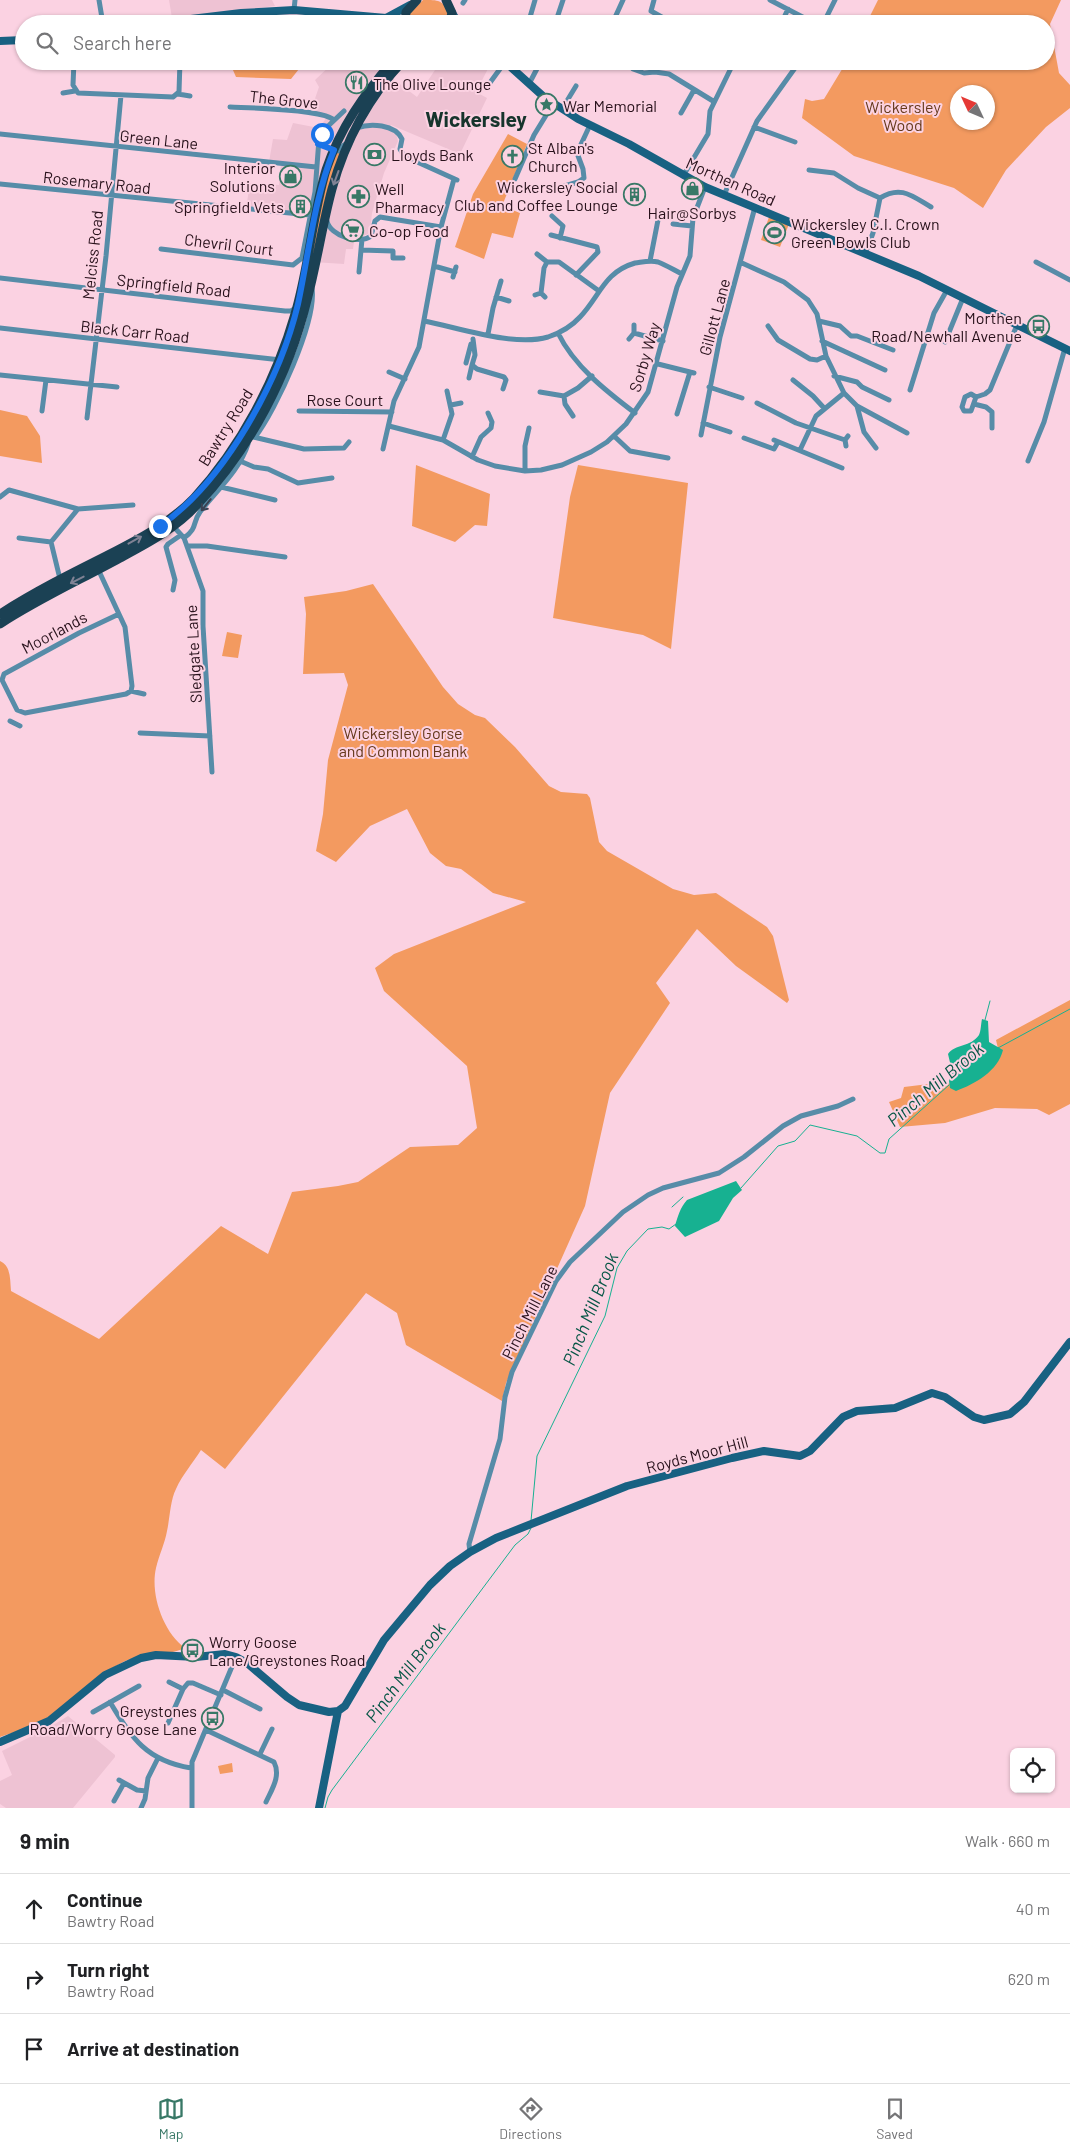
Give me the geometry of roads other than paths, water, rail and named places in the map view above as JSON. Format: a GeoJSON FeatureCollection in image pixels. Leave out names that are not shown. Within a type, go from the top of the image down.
{"type":"FeatureCollection","features":[{"type":"Feature","properties":{"kind":"main road"},"geometry":{"type":"LineString","coordinates":[[391,15],[414,2]]}},
{"type":"Feature","properties":{"kind":"main road"},"geometry":{"type":"LineString","coordinates":[[406,15],[414,2]]}},
{"type":"Feature","properties":{"kind":"main road"},"geometry":{"type":"LineString","coordinates":[[222,15],[242,12],[294,10],[348,15]]}},
{"type":"Feature","properties":{"kind":"main road"},"geometry":{"type":"LineString","coordinates":[[0,41],[15,40]]}},
{"type":"Feature","properties":{"kind":"main road","name":"Bawtry Road"},"geometry":{"type":"LineString","coordinates":[[283,361],[297,307],[332,145],[356,106],[386,70]]}},
{"type":"Feature","properties":{"kind":"main road","name":"Bawtry Road"},"geometry":{"type":"LineString","coordinates":[[0,614],[160,526],[192,499],[234,446],[283,361],[302,321],[333,186],[354,131],[365,110],[395,70]]}},
{"type":"Feature","properties":{"kind":"main road","name":"Morthen Road"},"geometry":{"type":"LineString","coordinates":[[515,70],[562,110],[629,144],[683,176],[947,290],[1067,350]]}},
{"type":"Feature","properties":{"kind":"main road","name":"Bawtry Road"},"geometry":{"type":"LineString","coordinates":[[0,624],[27,607],[99,570],[174,526],[211,489],[252,436],[275,375]]}},
{"type":"Feature","properties":{"kind":"main road"},"geometry":{"type":"LineString","coordinates":[[106,556],[110,560],[127,554]]}},
{"type":"Feature","properties":{"kind":"main road","name":"Royds Moor Hill"},"geometry":{"type":"LineString","coordinates":[[338,1711],[345,1706],[384,1640],[430,1585],[450,1566],[470,1552],[496,1538],[627,1486],[764,1451],[800,1456],[810,1451],[834,1424],[851,1413],[866,1409],[895,1408],[926,1394],[932,1393],[946,1397],[979,1420],[1004,1417],[1016,1410],[1024,1402],[1070,1342]]}},
{"type":"Feature","properties":{"kind":"main road"},"geometry":{"type":"LineString","coordinates":[[0,1742],[49,1720],[106,1675],[141,1658],[164,1655],[196,1657],[225,1654],[247,1663],[293,1702],[307,1708],[329,1712],[338,1711],[318,1808]]}},
{"type":"Feature","properties":{"kind":"street"},"geometry":{"type":"LineString","coordinates":[[99,0],[102,15]]}},
{"type":"Feature","properties":{"kind":"street"},"geometry":{"type":"LineString","coordinates":[[294,10],[295,0]]}},
{"type":"Feature","properties":{"kind":"street"},"geometry":{"type":"LineString","coordinates":[[531,15],[535,0]]}},
{"type":"Feature","properties":{"kind":"street"},"geometry":{"type":"LineString","coordinates":[[558,15],[563,0]]}},
{"type":"Feature","properties":{"kind":"street"},"geometry":{"type":"LineString","coordinates":[[616,15],[623,0]]}},
{"type":"Feature","properties":{"kind":"street"},"geometry":{"type":"LineString","coordinates":[[654,0],[651,11],[658,15]]}},
{"type":"Feature","properties":{"kind":"street"},"geometry":{"type":"LineString","coordinates":[[770,0],[799,15]]}},
{"type":"Feature","properties":{"kind":"street"},"geometry":{"type":"LineString","coordinates":[[827,15],[836,0]]}},
{"type":"Feature","properties":{"kind":"street"},"geometry":{"type":"LineString","coordinates":[[785,15],[788,9]]}},
{"type":"Feature","properties":{"kind":"street"},"geometry":{"type":"LineString","coordinates":[[74,70],[73,85],[75,91]]}},
{"type":"Feature","properties":{"kind":"street"},"geometry":{"type":"LineString","coordinates":[[178,94],[180,70]]}},
{"type":"Feature","properties":{"kind":"street"},"geometry":{"type":"LineString","coordinates":[[489,84],[500,70]]}},
{"type":"Feature","properties":{"kind":"street"},"geometry":{"type":"LineString","coordinates":[[530,84],[536,70]]}},
{"type":"Feature","properties":{"kind":"street"},"geometry":{"type":"LineString","coordinates":[[636,70],[644,73],[669,74],[713,101]]}},
{"type":"Feature","properties":{"kind":"street"},"geometry":{"type":"LineString","coordinates":[[683,176],[708,134],[713,101],[730,70]]}},
{"type":"Feature","properties":{"kind":"street"},"geometry":{"type":"LineString","coordinates":[[724,195],[754,127],[794,70]]}},
{"type":"Feature","properties":{"kind":"street"},"geometry":{"type":"LineString","coordinates":[[562,110],[576,86]]}},
{"type":"Feature","properties":{"kind":"street"},"geometry":{"type":"LineString","coordinates":[[681,113],[694,90]]}},
{"type":"Feature","properties":{"kind":"street"},"geometry":{"type":"LineString","coordinates":[[63,93],[75,91],[81,94],[173,97],[178,94],[190,96]]}},
{"type":"Feature","properties":{"kind":"street","name":"Melciss Road"},"geometry":{"type":"LineString","coordinates":[[86,418],[112,196],[121,95]]}},
{"type":"Feature","properties":{"kind":"street"},"geometry":{"type":"LineString","coordinates":[[515,179],[534,135],[553,104]]}},
{"type":"Feature","properties":{"kind":"street","name":"The Grove"},"geometry":{"type":"LineString","coordinates":[[230,107],[299,111],[329,117],[334,120]]}},
{"type":"Feature","properties":{"kind":"street"},"geometry":{"type":"LineString","coordinates":[[365,110],[367,126]]}},
{"type":"Feature","properties":{"kind":"street"},"geometry":{"type":"LineString","coordinates":[[310,216],[316,184],[318,144],[322,134],[344,111]]}},
{"type":"Feature","properties":{"kind":"street"},"geometry":{"type":"LineString","coordinates":[[354,131],[367,126],[380,125],[397,132],[402,139],[400,149],[404,156],[456,180],[441,227],[419,347],[394,401],[383,449]]}},
{"type":"Feature","properties":{"kind":"street"},"geometry":{"type":"LineString","coordinates":[[548,191],[578,182],[584,178],[577,153],[590,125]]}},
{"type":"Feature","properties":{"kind":"street"},"geometry":{"type":"LineString","coordinates":[[754,127],[795,142]]}},
{"type":"Feature","properties":{"kind":"street","name":"Bawtry Road"},"geometry":{"type":"LineString","coordinates":[[332,145],[342,149],[354,131]]}},
{"type":"Feature","properties":{"kind":"street","name":"Green Lane"},"geometry":{"type":"LineString","coordinates":[[0,134],[316,167]]}},
{"type":"Feature","properties":{"kind":"street"},"geometry":{"type":"LineString","coordinates":[[318,144],[332,145]]}},
{"type":"Feature","properties":{"kind":"street"},"geometry":{"type":"LineString","coordinates":[[817,171],[818,164]]}},
{"type":"Feature","properties":{"kind":"street"},"geometry":{"type":"LineString","coordinates":[[809,170],[839,176],[858,188],[880,198]]}},
{"type":"Feature","properties":{"kind":"street","name":"Rosemary Road"},"geometry":{"type":"LineString","coordinates":[[0,184],[310,216]]}},
{"type":"Feature","properties":{"kind":"street","name":"Sorby Way"},"geometry":{"type":"LineString","coordinates":[[389,426],[443,440],[472,457],[495,466],[525,471],[542,470],[571,462],[591,452],[614,436],[635,413],[648,392],[658,364],[682,274],[691,248],[692,226],[705,187]]}},
{"type":"Feature","properties":{"kind":"street"},"geometry":{"type":"LineString","coordinates":[[865,254],[873,233],[880,198],[888,193],[906,192],[931,207]]}},
{"type":"Feature","properties":{"kind":"street","name":"Gillott Lane"},"geometry":{"type":"LineString","coordinates":[[701,435],[720,337],[742,263],[755,207]]}},
{"type":"Feature","properties":{"kind":"street","name":"Chevril Court"},"geometry":{"type":"LineString","coordinates":[[161,249],[293,265],[302,258],[310,216]]}},
{"type":"Feature","properties":{"kind":"street"},"geometry":{"type":"LineString","coordinates":[[326,216],[328,226],[343,237],[362,239],[371,236],[375,221],[380,217],[441,227]]}},
{"type":"Feature","properties":{"kind":"street"},"geometry":{"type":"LineString","coordinates":[[552,216],[563,226],[560,238]]}},
{"type":"Feature","properties":{"kind":"street"},"geometry":{"type":"LineString","coordinates":[[650,261],[658,220]]}},
{"type":"Feature","properties":{"kind":"street"},"geometry":{"type":"LineString","coordinates":[[673,224],[692,226]]}},
{"type":"Feature","properties":{"kind":"street"},"geometry":{"type":"LineString","coordinates":[[320,242],[325,235],[334,231]]}},
{"type":"Feature","properties":{"kind":"street"},"geometry":{"type":"LineString","coordinates":[[551,236],[597,247],[598,252],[576,275]]}},
{"type":"Feature","properties":{"kind":"street"},"geometry":{"type":"LineString","coordinates":[[359,272],[362,239]]}},
{"type":"Feature","properties":{"kind":"street"},"geometry":{"type":"LineString","coordinates":[[361,250],[393,251],[393,258],[403,258]]}},
{"type":"Feature","properties":{"kind":"street"},"geometry":{"type":"LineString","coordinates":[[537,254],[547,262],[559,262],[599,291]]}},
{"type":"Feature","properties":{"kind":"street"},"geometry":{"type":"LineString","coordinates":[[424,321],[527,341],[538,340],[558,333],[580,318],[617,270],[632,264],[650,261],[663,264],[682,274]]}},
{"type":"Feature","properties":{"kind":"street"},"geometry":{"type":"LineString","coordinates":[[540,295],[544,268],[547,262]]}},
{"type":"Feature","properties":{"kind":"street"},"geometry":{"type":"LineString","coordinates":[[1036,262],[1070,280]]}},
{"type":"Feature","properties":{"kind":"street"},"geometry":{"type":"LineString","coordinates":[[742,263],[791,287],[814,307],[819,321],[826,356],[834,376],[844,393],[857,406],[907,433]]}},
{"type":"Feature","properties":{"kind":"street"},"geometry":{"type":"LineString","coordinates":[[434,266],[455,272]]}},
{"type":"Feature","properties":{"kind":"street","name":"Springfield Road"},"geometry":{"type":"LineString","coordinates":[[0,278],[285,311],[291,311],[297,307]]}},
{"type":"Feature","properties":{"kind":"street"},"geometry":{"type":"LineString","coordinates":[[488,334],[501,281]]}},
{"type":"Feature","properties":{"kind":"street","name":"Bawtry Road"},"geometry":{"type":"LineString","coordinates":[[173,590],[175,580],[166,547],[168,543],[194,530],[199,514],[240,461],[252,436],[279,394],[302,338],[313,299],[311,282]]}},
{"type":"Feature","properties":{"kind":"street"},"geometry":{"type":"LineString","coordinates":[[910,390],[934,313],[947,290]]}},
{"type":"Feature","properties":{"kind":"street"},"geometry":{"type":"LineString","coordinates":[[496,297],[509,302]]}},
{"type":"Feature","properties":{"kind":"street"},"geometry":{"type":"LineString","coordinates":[[945,342],[964,298]]}},
{"type":"Feature","properties":{"kind":"street"},"geometry":{"type":"LineString","coordinates":[[285,311],[291,318],[292,324]]}},
{"type":"Feature","properties":{"kind":"street"},"geometry":{"type":"LineString","coordinates":[[819,321],[840,326],[851,336],[857,336],[894,350]]}},
{"type":"Feature","properties":{"kind":"street"},"geometry":{"type":"LineString","coordinates":[[630,339],[634,333],[634,325]]}},
{"type":"Feature","properties":{"kind":"street"},"geometry":{"type":"LineString","coordinates":[[976,397],[973,409],[969,412],[962,409],[966,395],[971,394],[976,397],[990,390],[1017,325]]}},
{"type":"Feature","properties":{"kind":"street"},"geometry":{"type":"LineString","coordinates":[[768,326],[782,343],[796,349],[810,359],[817,360],[826,356]]}},
{"type":"Feature","properties":{"kind":"street","name":"Black Carr Road"},"geometry":{"type":"LineString","coordinates":[[0,328],[283,361]]}},
{"type":"Feature","properties":{"kind":"street"},"geometry":{"type":"LineString","coordinates":[[466,363],[475,332]]}},
{"type":"Feature","properties":{"kind":"street"},"geometry":{"type":"LineString","coordinates":[[766,337],[772,332]]}},
{"type":"Feature","properties":{"kind":"street"},"geometry":{"type":"LineString","coordinates":[[558,333],[570,354],[605,390],[635,413]]}},
{"type":"Feature","properties":{"kind":"street"},"geometry":{"type":"LineString","coordinates":[[634,333],[663,341]]}},
{"type":"Feature","properties":{"kind":"street"},"geometry":{"type":"LineString","coordinates":[[469,378],[475,355],[473,339]]}},
{"type":"Feature","properties":{"kind":"street"},"geometry":{"type":"LineString","coordinates":[[822,341],[885,370]]}},
{"type":"Feature","properties":{"kind":"street"},"geometry":{"type":"LineString","coordinates":[[1028,460],[1044,422],[1067,350]]}},
{"type":"Feature","properties":{"kind":"street"},"geometry":{"type":"LineString","coordinates":[[267,358],[275,375]]}},
{"type":"Feature","properties":{"kind":"street"},"geometry":{"type":"LineString","coordinates":[[658,364],[692,373],[677,414]]}},
{"type":"Feature","properties":{"kind":"street"},"geometry":{"type":"LineString","coordinates":[[472,365],[476,369],[504,376],[506,380],[513,382]]}},
{"type":"Feature","properties":{"kind":"street"},"geometry":{"type":"LineString","coordinates":[[389,372],[405,380]]}},
{"type":"Feature","properties":{"kind":"street"},"geometry":{"type":"LineString","coordinates":[[0,375],[117,387]]}},
{"type":"Feature","properties":{"kind":"street"},"geometry":{"type":"LineString","coordinates":[[540,392],[564,396],[578,388],[592,376]]}},
{"type":"Feature","properties":{"kind":"street"},"geometry":{"type":"LineString","coordinates":[[834,376],[857,382],[862,387],[889,400]]}},
{"type":"Feature","properties":{"kind":"street"},"geometry":{"type":"LineString","coordinates":[[42,411],[46,380]]}},
{"type":"Feature","properties":{"kind":"street"},"geometry":{"type":"LineString","coordinates":[[503,389],[506,380]]}},
{"type":"Feature","properties":{"kind":"street"},"geometry":{"type":"LineString","coordinates":[[793,380],[813,396],[824,408]]}},
{"type":"Feature","properties":{"kind":"street"},"geometry":{"type":"LineString","coordinates":[[709,387],[742,398]]}},
{"type":"Feature","properties":{"kind":"street"},"geometry":{"type":"LineString","coordinates":[[443,440],[451,420],[451,405],[447,392]]}},
{"type":"Feature","properties":{"kind":"street"},"geometry":{"type":"LineString","coordinates":[[800,450],[809,428],[824,408],[844,393]]}},
{"type":"Feature","properties":{"kind":"street"},"geometry":{"type":"LineString","coordinates":[[564,396],[565,404],[573,416]]}},
{"type":"Feature","properties":{"kind":"street"},"geometry":{"type":"LineString","coordinates":[[451,405],[461,403]]}},
{"type":"Feature","properties":{"kind":"street"},"geometry":{"type":"LineString","coordinates":[[757,403],[809,428],[846,441]]}},
{"type":"Feature","properties":{"kind":"street"},"geometry":{"type":"LineString","coordinates":[[974,404],[986,407],[992,412],[992,428]]}},
{"type":"Feature","properties":{"kind":"street"},"geometry":{"type":"LineString","coordinates":[[857,406],[864,432],[876,448]]}},
{"type":"Feature","properties":{"kind":"street","name":"Rose Court"},"geometry":{"type":"LineString","coordinates":[[299,411],[392,412]]}},
{"type":"Feature","properties":{"kind":"street"},"geometry":{"type":"LineString","coordinates":[[472,457],[481,437],[491,428],[489,415],[497,412]]}},
{"type":"Feature","properties":{"kind":"street"},"geometry":{"type":"LineString","coordinates":[[703,423],[730,432]]}},
{"type":"Feature","properties":{"kind":"street"},"geometry":{"type":"LineString","coordinates":[[525,471],[525,446],[529,428]]}},
{"type":"Feature","properties":{"kind":"street"},"geometry":{"type":"LineString","coordinates":[[252,436],[304,449],[344,448],[349,442]]}},
{"type":"Feature","properties":{"kind":"street"},"geometry":{"type":"LineString","coordinates":[[614,436],[630,451],[668,458]]}},
{"type":"Feature","properties":{"kind":"street"},"geometry":{"type":"LineString","coordinates":[[744,438],[775,449],[776,441],[800,450],[840,467],[835,474]]}},
{"type":"Feature","properties":{"kind":"street"},"geometry":{"type":"LineString","coordinates":[[240,461],[254,467],[268,469],[298,483],[332,478]]}},
{"type":"Feature","properties":{"kind":"street"},"geometry":{"type":"LineString","coordinates":[[221,487],[275,500]]}},
{"type":"Feature","properties":{"kind":"street"},"geometry":{"type":"LineString","coordinates":[[0,497],[9,490],[78,509],[133,505]]}},
{"type":"Feature","properties":{"kind":"street"},"geometry":{"type":"LineString","coordinates":[[51,542],[78,509]]}},
{"type":"Feature","properties":{"kind":"street"},"geometry":{"type":"LineString","coordinates":[[174,526],[183,536]]}},
{"type":"Feature","properties":{"kind":"street","name":"Sledgate Lane"},"geometry":{"type":"LineString","coordinates":[[183,536],[203,591],[203,626],[212,772]]}},
{"type":"Feature","properties":{"kind":"street"},"geometry":{"type":"LineString","coordinates":[[19,538],[51,542]]}},
{"type":"Feature","properties":{"kind":"street"},"geometry":{"type":"LineString","coordinates":[[51,542],[60,580]]}},
{"type":"Feature","properties":{"kind":"street"},"geometry":{"type":"LineString","coordinates":[[188,546],[207,546],[285,557]]}},
{"type":"Feature","properties":{"kind":"street"},"geometry":{"type":"LineString","coordinates":[[82,568],[93,567],[99,570],[125,627],[131,691]]}},
{"type":"Feature","properties":{"kind":"street","name":"Moorlands"},"geometry":{"type":"LineString","coordinates":[[19,712],[1,676],[59,643],[119,614]]}},
{"type":"Feature","properties":{"kind":"street"},"geometry":{"type":"LineString","coordinates":[[20,726],[11,722],[19,712],[126,694],[131,691],[144,694]]}},
{"type":"Feature","properties":{"kind":"street"},"geometry":{"type":"LineString","coordinates":[[140,733],[210,736]]}},
{"type":"Feature","properties":{"kind":"street","name":"Pinch Mill Lane"},"geometry":{"type":"LineString","coordinates":[[470,1552],[469,1544],[500,1439],[505,1397],[512,1372],[552,1287],[570,1262],[624,1212],[648,1195],[663,1188],[719,1173],[795,1119],[854,1099]]}},
{"type":"Feature","properties":{"kind":"street"},"geometry":{"type":"LineString","coordinates":[[192,1808],[191,1768],[236,1657]]}},
{"type":"Feature","properties":{"kind":"street"},"geometry":{"type":"LineString","coordinates":[[169,1682],[183,1689]]}},
{"type":"Feature","properties":{"kind":"street"},"geometry":{"type":"LineString","coordinates":[[168,1723],[183,1689],[188,1683],[222,1693],[260,1709]]}},
{"type":"Feature","properties":{"kind":"street"},"geometry":{"type":"LineString","coordinates":[[93,1712],[139,1686]]}},
{"type":"Feature","properties":{"kind":"street"},"geometry":{"type":"LineString","coordinates":[[110,1702],[130,1735],[158,1758],[172,1764],[191,1768]]}},
{"type":"Feature","properties":{"kind":"street"},"geometry":{"type":"LineString","coordinates":[[260,1754],[272,1729]]}},
{"type":"Feature","properties":{"kind":"street"},"geometry":{"type":"LineString","coordinates":[[206,1730],[274,1762],[278,1771],[277,1777],[266,1802]]}},
{"type":"Feature","properties":{"kind":"street"},"geometry":{"type":"LineString","coordinates":[[141,1808],[148,1778],[158,1758]]}},
{"type":"Feature","properties":{"kind":"street"},"geometry":{"type":"LineString","coordinates":[[114,1801],[122,1782],[137,1790],[146,1791]]}},
{"type":"Feature","properties":{"kind":"waterway"},"geometry":{"type":"LineString","coordinates":[[985,1020],[990,1001]]}},
{"type":"Feature","properties":{"kind":"waterway","name":"Pinch Mill Brook"},"geometry":{"type":"LineString","coordinates":[[998,1048],[1070,1009]]}},
{"type":"Feature","properties":{"kind":"waterway","name":"Pinch Mill Brook"},"geometry":{"type":"LineString","coordinates":[[741,1188],[778,1146],[795,1141],[810,1125],[857,1136],[880,1153],[885,1153],[889,1139],[949,1085]]}},
{"type":"Feature","properties":{"kind":"waterway"},"geometry":{"type":"LineString","coordinates":[[672,1207],[683,1197]]}},
{"type":"Feature","properties":{"kind":"waterway","name":"Pinch Mill Brook"},"geometry":{"type":"LineString","coordinates":[[531,1521],[537,1456],[605,1316],[617,1268],[627,1251],[648,1229],[662,1227],[669,1229],[676,1224]]}},
{"type":"Feature","properties":{"kind":"waterway","name":"Pinch Mill Brook"},"geometry":{"type":"LineString","coordinates":[[325,1808],[332,1790],[515,1545],[528,1534],[531,1528]]}},
{"type":"Feature","properties":{"kind":"place","name":"The Olive Lounge"},"geometry":{"type":"Point","coordinates":[357,83]}},
{"type":"Feature","properties":{"kind":"place","name":"War Memorial"},"geometry":{"type":"Point","coordinates":[547,105]}},
{"type":"Feature","properties":{"kind":"place","name":"Lloyds Bank"},"geometry":{"type":"Point","coordinates":[375,154]}},
{"type":"Feature","properties":{"kind":"place","name":"St Alban's Church"},"geometry":{"type":"Point","coordinates":[512,156]}},
{"type":"Feature","properties":{"kind":"place","name":"Interior Solutions"},"geometry":{"type":"Point","coordinates":[291,176]}},
{"type":"Feature","properties":{"kind":"place","name":"Hair@Sorbys"},"geometry":{"type":"Point","coordinates":[692,188]}},
{"type":"Feature","properties":{"kind":"place","name":"Wickersley Social Club and Coffee Lounge"},"geometry":{"type":"Point","coordinates":[634,195]}},
{"type":"Feature","properties":{"kind":"place","name":"Well Pharmacy"},"geometry":{"type":"Point","coordinates":[359,197]}},
{"type":"Feature","properties":{"kind":"place","name":"Springfield Vets"},"geometry":{"type":"Point","coordinates":[300,206]}},
{"type":"Feature","properties":{"kind":"place","name":"Co-op Food"},"geometry":{"type":"Point","coordinates":[353,230]}},
{"type":"Feature","properties":{"kind":"place","name":"Wickersley C.I. Crown Green Bowls Club"},"geometry":{"type":"Point","coordinates":[775,232]}},
{"type":"Feature","properties":{"kind":"place","name":"Morthen Road/Newhall Avenue"},"geometry":{"type":"Point","coordinates":[1038,326]}},
{"type":"Feature","properties":{"kind":"place","name":"Worry Goose Lane/Greystones Road"},"geometry":{"type":"Point","coordinates":[193,1650]}},
{"type":"Feature","properties":{"kind":"place","name":"Greystones Road/Worry Goose Lane"},"geometry":{"type":"Point","coordinates":[213,1719]}},
{"type":"Feature","properties":{"kind":"district","name":"Wickersley"},"geometry":{"type":"Point","coordinates":[476,118]}},
{"type":"Feature","properties":{"kind":"park label","name":"Wickersley Wood"},"geometry":{"type":"Point","coordinates":[903,115]}},
{"type":"Feature","properties":{"kind":"park label","name":"Wickersley Gorse and Common Bank"},"geometry":{"type":"Point","coordinates":[403,741]}}]}
